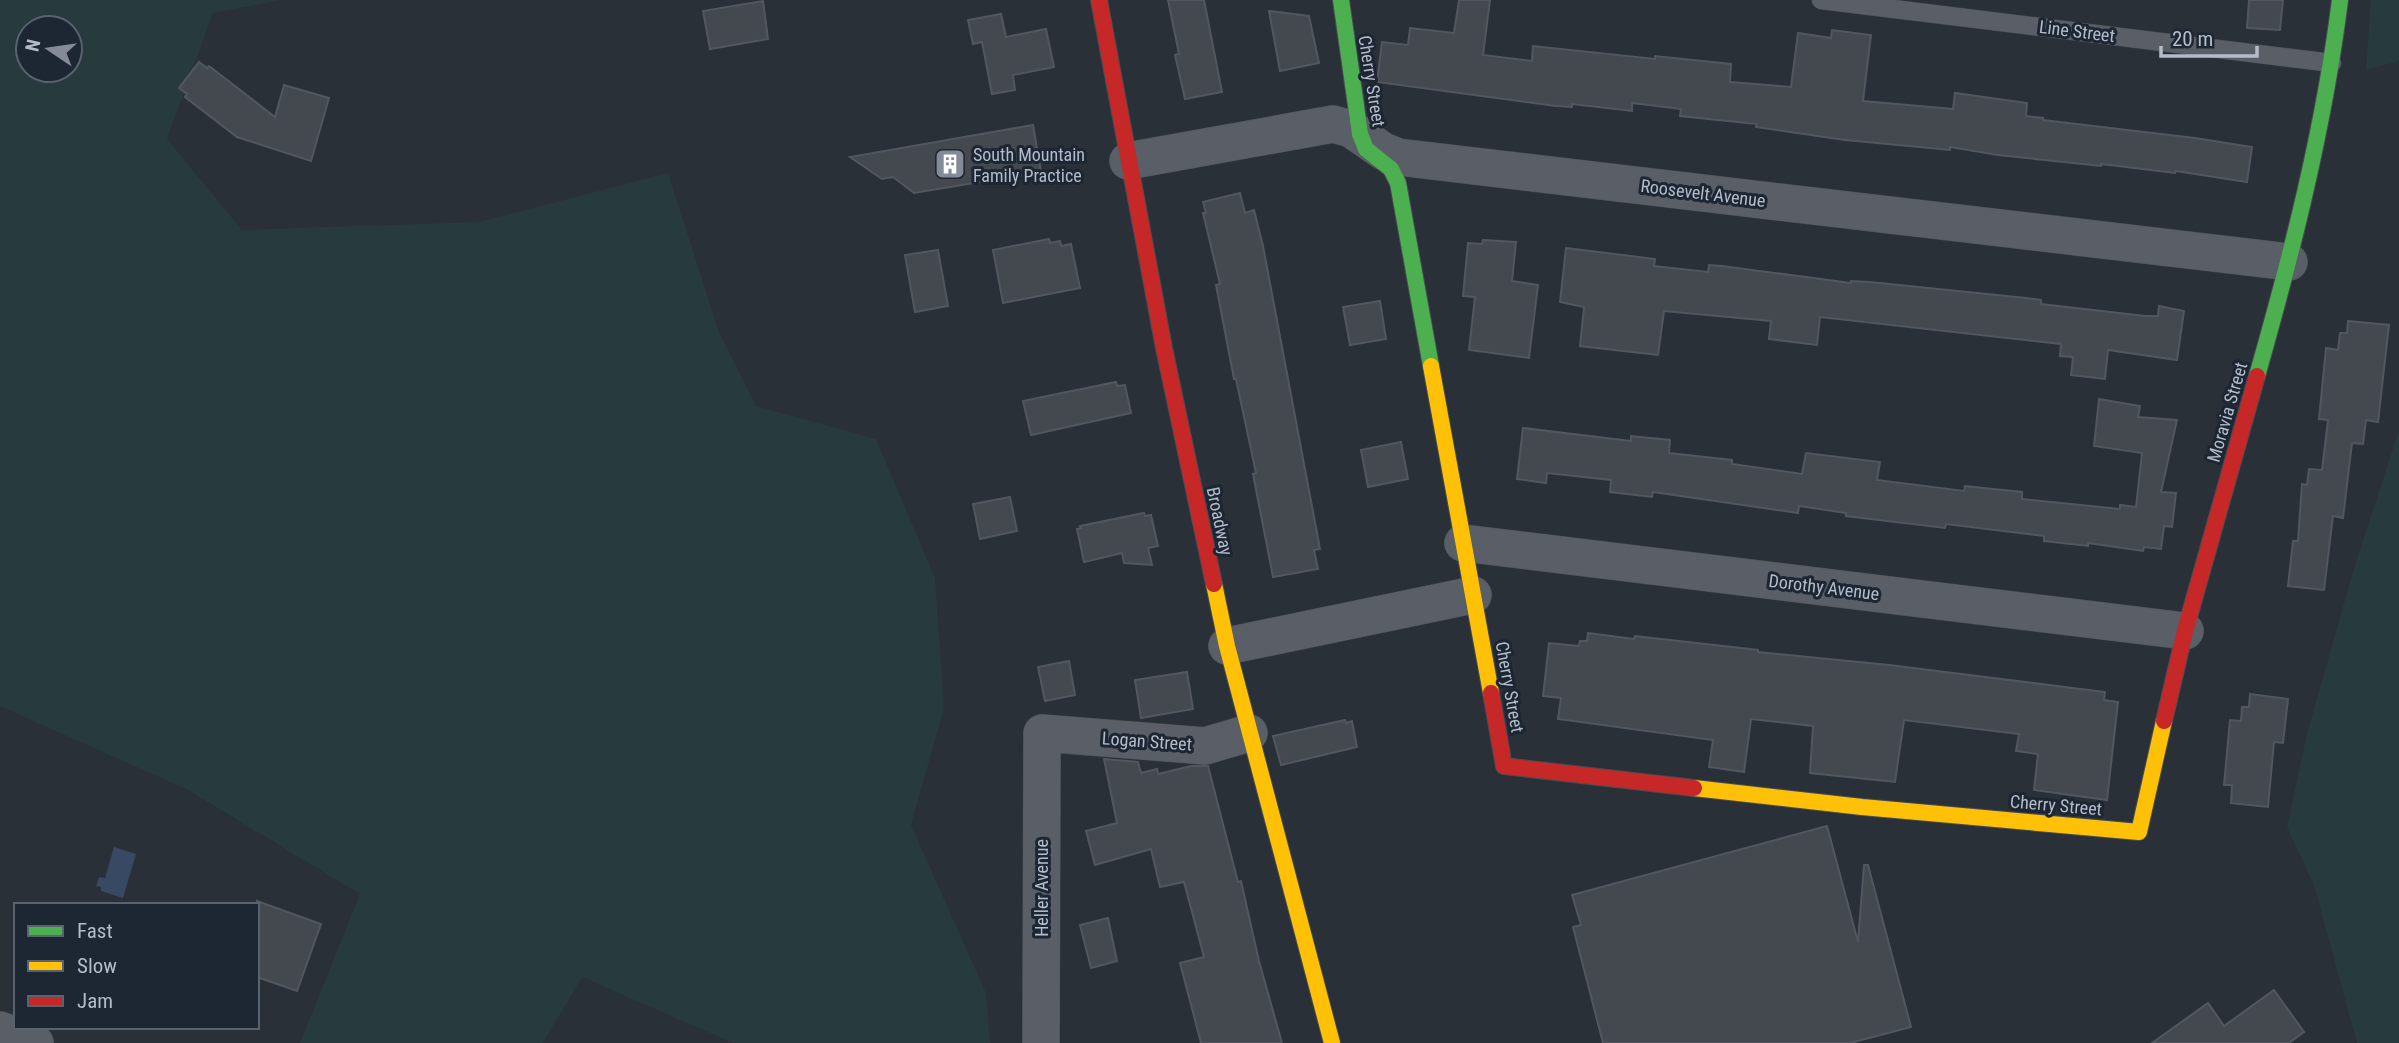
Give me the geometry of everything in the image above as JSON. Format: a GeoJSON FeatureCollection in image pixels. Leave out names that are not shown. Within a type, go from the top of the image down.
{"type":"FeatureCollection","features":[{"type":"Feature","properties":{"kind":"street","name":"Broadway"},"geometry":{"type":"LineString","coordinates":[[1099,0],[1164,348],[1227,646],[1332,1043]]}},
{"type":"Feature","properties":{"kind":"street","name":"Cherry Street"},"geometry":{"type":"LineString","coordinates":[[1341,0],[1360,134],[1366,149],[1391,169],[1398,183],[1504,766],[1863,807],[2139,832]]}},
{"type":"Feature","properties":{"kind":"street","name":"Moravia Street"},"geometry":{"type":"LineString","coordinates":[[2139,832],[2185,631],[2289,262],[2332,63],[2340,0]]}},
{"type":"Feature","properties":{"kind":"street","name":"Roosevelt Avenue"},"geometry":{"type":"LineString","coordinates":[[1128,160],[1333,124],[1351,129],[1382,151],[1398,157],[2289,262]]}},
{"type":"Feature","properties":{"kind":"street","name":"Dorothy Avenue"},"geometry":{"type":"LineString","coordinates":[[1464,544],[2185,631]]}},
{"type":"Feature","properties":{"kind":"street"},"geometry":{"type":"LineString","coordinates":[[1227,646],[1473,595]]}},
{"type":"Feature","properties":{"kind":"street","name":"Logan Street"},"geometry":{"type":"LineString","coordinates":[[1042,733],[1205,746],[1250,733]]}},
{"type":"Feature","properties":{"kind":"street","name":"Heller Avenue"},"geometry":{"type":"LineString","coordinates":[[1041,1043],[1042,733]]}},
{"type":"Feature","properties":{"kind":"street"},"geometry":{"type":"LineString","coordinates":[[0,1030],[35,1043]]}},
{"type":"Feature","properties":{"kind":"lane","name":"Line Street"},"geometry":{"type":"LineString","coordinates":[[1821,0],[2332,63]]}},
{"type":"Feature","properties":{"kind":"green space"},"geometry":{"type":"Polygon","coordinates":[[[0,0],[281,0],[213,13],[167,139],[242,230],[479,222],[668,173],[719,332],[756,406],[876,439],[935,578],[944,708],[911,825],[986,993],[990,1043],[733,1043],[582,977],[543,1043],[300,1043],[360,894],[186,789],[0,706],[0,0]]]}},
{"type":"Feature","properties":{"kind":"green space"},"geometry":{"type":"Polygon","coordinates":[[[2371,0],[2399,0],[2399,61],[2366,70],[2371,0]]]}},
{"type":"Feature","properties":{"kind":"green space"},"geometry":{"type":"Polygon","coordinates":[[[2399,430],[2399,1043],[2357,1043],[2314,885],[2287,827],[2307,734],[2354,568],[2399,430]]]}},
{"type":"Feature","properties":{"kind":"water"},"geometry":{"type":"Polygon","coordinates":[[[114,847],[136,854],[123,898],[101,891],[101,887],[96,886],[99,877],[105,878],[114,847]]]}},
{"type":"Feature","properties":{"kind":"building"},"geometry":{"type":"Polygon","coordinates":[[[1168,0],[1204,0],[1222,92],[1185,99],[1175,55],[1179,54],[1168,0]]]}},
{"type":"Feature","properties":{"kind":"building"},"geometry":{"type":"Polygon","coordinates":[[[1459,0],[1490,0],[1483,55],[1532,61],[1533,46],[1731,64],[1730,82],[1791,87],[1798,33],[1831,38],[1832,30],[1871,35],[1863,101],[1953,109],[1955,93],[2027,103],[2026,116],[2043,120],[2252,147],[2247,182],[2176,171],[2101,166],[1950,147],[1950,150],[1845,140],[1756,127],[1757,124],[1680,116],[1681,109],[1632,103],[1632,111],[1572,104],[1572,107],[1556,106],[1377,82],[1382,42],[1408,45],[1410,28],[1454,33],[1459,0]]]}},
{"type":"Feature","properties":{"kind":"building"},"geometry":{"type":"Polygon","coordinates":[[[2249,0],[2283,0],[2280,30],[2247,28],[2249,0]]]}},
{"type":"Feature","properties":{"kind":"building"},"geometry":{"type":"Polygon","coordinates":[[[763,1],[768,39],[710,49],[703,11],[763,1]]]}},
{"type":"Feature","properties":{"kind":"building"},"geometry":{"type":"Polygon","coordinates":[[[1269,11],[1309,16],[1319,63],[1280,71],[1269,11]]]}},
{"type":"Feature","properties":{"kind":"building"},"geometry":{"type":"Polygon","coordinates":[[[1001,14],[1006,37],[1046,29],[1054,67],[1013,75],[1015,90],[992,94],[982,42],[973,44],[968,20],[1001,14]]]}},
{"type":"Feature","properties":{"kind":"building"},"geometry":{"type":"Polygon","coordinates":[[[199,62],[207,68],[209,66],[275,117],[284,85],[329,98],[311,161],[237,137],[185,97],[187,94],[179,88],[199,62]]]}},
{"type":"Feature","properties":{"kind":"building","name":"South Mountain Family Practice"},"geometry":{"type":"Polygon","coordinates":[[[1033,125],[1041,172],[914,193],[893,177],[882,179],[850,157],[1033,125]]]}},
{"type":"Feature","properties":{"kind":"building"},"geometry":{"type":"Polygon","coordinates":[[[1240,193],[1245,213],[1254,210],[1263,246],[1320,549],[1314,550],[1318,569],[1273,577],[1253,474],[1256,473],[1216,285],[1220,284],[1203,213],[1206,213],[1203,202],[1240,193]]]}},
{"type":"Feature","properties":{"kind":"building"},"geometry":{"type":"Polygon","coordinates":[[[1049,239],[1050,243],[1060,241],[1061,246],[1071,244],[1080,288],[1003,303],[993,250],[1049,239]]]}},
{"type":"Feature","properties":{"kind":"building"},"geometry":{"type":"Polygon","coordinates":[[[1483,240],[1516,242],[1512,281],[1538,285],[1529,358],[1469,350],[1475,297],[1463,296],[1468,243],[1482,244],[1483,240]]]}},
{"type":"Feature","properties":{"kind":"building"},"geometry":{"type":"Polygon","coordinates":[[[1566,248],[1655,259],[1654,266],[1708,272],[1709,265],[1722,266],[1851,283],[1870,282],[2026,298],[2041,300],[2041,304],[2145,316],[2158,316],[2159,306],[2184,311],[2177,360],[2108,350],[2105,379],[2071,375],[2073,357],[2060,356],[2061,344],[1820,317],[1817,345],[1769,339],[1771,321],[1664,311],[1658,355],[1580,346],[1584,307],[1560,302],[1566,248]]]}},
{"type":"Feature","properties":{"kind":"building"},"geometry":{"type":"Polygon","coordinates":[[[938,250],[948,306],[915,312],[905,255],[938,250]]]}},
{"type":"Feature","properties":{"kind":"building"},"geometry":{"type":"Polygon","coordinates":[[[1380,301],[1386,339],[1350,345],[1343,307],[1380,301]]]}},
{"type":"Feature","properties":{"kind":"building"},"geometry":{"type":"Polygon","coordinates":[[[2348,321],[2389,325],[2378,422],[2366,420],[2363,444],[2352,443],[2343,518],[2333,516],[2324,590],[2288,586],[2293,541],[2298,541],[2302,484],[2307,485],[2309,469],[2322,470],[2328,420],[2319,419],[2326,348],[2338,350],[2340,333],[2347,333],[2348,321]]]}},
{"type":"Feature","properties":{"kind":"building"},"geometry":{"type":"Polygon","coordinates":[[[1116,382],[1117,386],[1125,385],[1131,413],[1031,435],[1023,401],[1116,382]]]}},
{"type":"Feature","properties":{"kind":"building"},"geometry":{"type":"Polygon","coordinates":[[[2099,399],[2140,406],[2138,417],[2177,420],[2161,492],[2176,493],[2172,527],[2164,526],[2161,549],[2144,547],[2143,551],[2088,543],[2088,546],[2044,541],[2044,536],[1846,516],[1846,513],[1799,506],[1798,513],[1653,492],[1652,497],[1610,492],[1611,480],[1547,473],[1546,483],[1517,479],[1523,428],[1631,441],[1631,436],[1670,440],[1669,453],[1732,460],[1732,464],[1802,474],[1806,453],[1880,462],[1877,480],[1964,491],[1965,486],[2022,492],[2022,499],[2120,509],[2120,505],[2136,507],[2142,453],[2094,446],[2099,399]]]}},
{"type":"Feature","properties":{"kind":"building"},"geometry":{"type":"Polygon","coordinates":[[[1401,442],[1408,479],[1368,487],[1361,450],[1401,442]]]}},
{"type":"Feature","properties":{"kind":"building"},"geometry":{"type":"Polygon","coordinates":[[[1010,497],[1017,531],[980,539],[973,504],[1010,497]]]}},
{"type":"Feature","properties":{"kind":"building"},"geometry":{"type":"Polygon","coordinates":[[[1144,513],[1145,516],[1151,515],[1158,546],[1148,548],[1152,565],[1124,563],[1122,553],[1084,562],[1077,529],[1081,528],[1080,526],[1144,513]]]}},
{"type":"Feature","properties":{"kind":"building"},"geometry":{"type":"Polygon","coordinates":[[[1588,633],[1758,650],[2105,692],[2104,700],[2118,702],[2107,800],[2034,790],[2038,754],[2016,751],[2019,734],[1904,720],[1895,782],[1810,773],[1813,726],[1751,719],[1744,772],[1709,767],[1713,740],[1558,719],[1561,698],[1543,696],[1549,643],[1579,646],[1580,641],[1587,641],[1588,633]]]}},
{"type":"Feature","properties":{"kind":"building"},"geometry":{"type":"Polygon","coordinates":[[[1069,661],[1075,695],[1045,701],[1038,667],[1069,661]]]}},
{"type":"Feature","properties":{"kind":"building"},"geometry":{"type":"Polygon","coordinates":[[[1187,672],[1193,709],[1141,718],[1135,680],[1187,672]]]}},
{"type":"Feature","properties":{"kind":"building"},"geometry":{"type":"Polygon","coordinates":[[[2250,694],[2288,699],[2283,743],[2274,742],[2268,807],[2231,803],[2232,785],[2224,785],[2230,720],[2241,721],[2242,707],[2249,707],[2250,694]]]}},
{"type":"Feature","properties":{"kind":"building"},"geometry":{"type":"Polygon","coordinates":[[[1345,720],[1346,723],[1352,721],[1357,747],[1281,765],[1273,736],[1345,720]]]}},
{"type":"Feature","properties":{"kind":"building"},"geometry":{"type":"Polygon","coordinates":[[[1104,759],[1138,762],[1141,773],[1157,769],[1158,774],[1191,766],[1208,766],[1238,882],[1241,881],[1259,961],[1282,1043],[1201,1043],[1180,963],[1204,957],[1184,882],[1160,887],[1151,849],[1095,865],[1086,831],[1117,823],[1104,759]]]}},
{"type":"Feature","properties":{"kind":"building"},"geometry":{"type":"Polygon","coordinates":[[[1827,826],[1858,942],[1864,865],[1868,865],[1911,1027],[1850,1043],[1603,1043],[1573,927],[1581,925],[1572,895],[1827,826]]]}},
{"type":"Feature","properties":{"kind":"building"},"geometry":{"type":"Polygon","coordinates":[[[257,903],[321,924],[297,991],[259,978],[257,903]]]}},
{"type":"Feature","properties":{"kind":"building"},"geometry":{"type":"Polygon","coordinates":[[[1108,918],[1117,961],[1091,968],[1080,925],[1108,918]]]}},
{"type":"Feature","properties":{"kind":"building"},"geometry":{"type":"Polygon","coordinates":[[[2274,990],[2304,1032],[2289,1043],[2152,1043],[2208,1003],[2224,1026],[2274,990]]]}},
{"type":"Feature","properties":{"kind":"traffic: fast"},"geometry":{"type":"LineString","coordinates":[[1341,0],[1360,134],[1366,149],[1391,169],[1398,183],[1431,366]]}},
{"type":"Feature","properties":{"kind":"traffic: fast"},"geometry":{"type":"LineString","coordinates":[[2257,376],[2306,190],[2340,0]]}},
{"type":"Feature","properties":{"kind":"traffic: slow"},"geometry":{"type":"LineString","coordinates":[[1431,366],[1491,693]]}},
{"type":"Feature","properties":{"kind":"traffic: slow"},"geometry":{"type":"LineString","coordinates":[[1214,584],[1227,646],[1332,1043]]}},
{"type":"Feature","properties":{"kind":"traffic: slow"},"geometry":{"type":"LineString","coordinates":[[1694,788],[1862,807],[2139,832],[2164,721]]}},
{"type":"Feature","properties":{"kind":"traffic: jam"},"geometry":{"type":"LineString","coordinates":[[1099,0],[1164,348],[1214,584]]}},
{"type":"Feature","properties":{"kind":"traffic: jam"},"geometry":{"type":"LineString","coordinates":[[2164,721],[2185,631],[2257,376]]}},
{"type":"Feature","properties":{"kind":"traffic: jam"},"geometry":{"type":"LineString","coordinates":[[1491,693],[1504,766],[1694,788]]}},
{"type":"Feature","properties":{"kind":"place","name":"South Mountain Family Practice"},"geometry":{"type":"Point","coordinates":[950,164]}}]}
